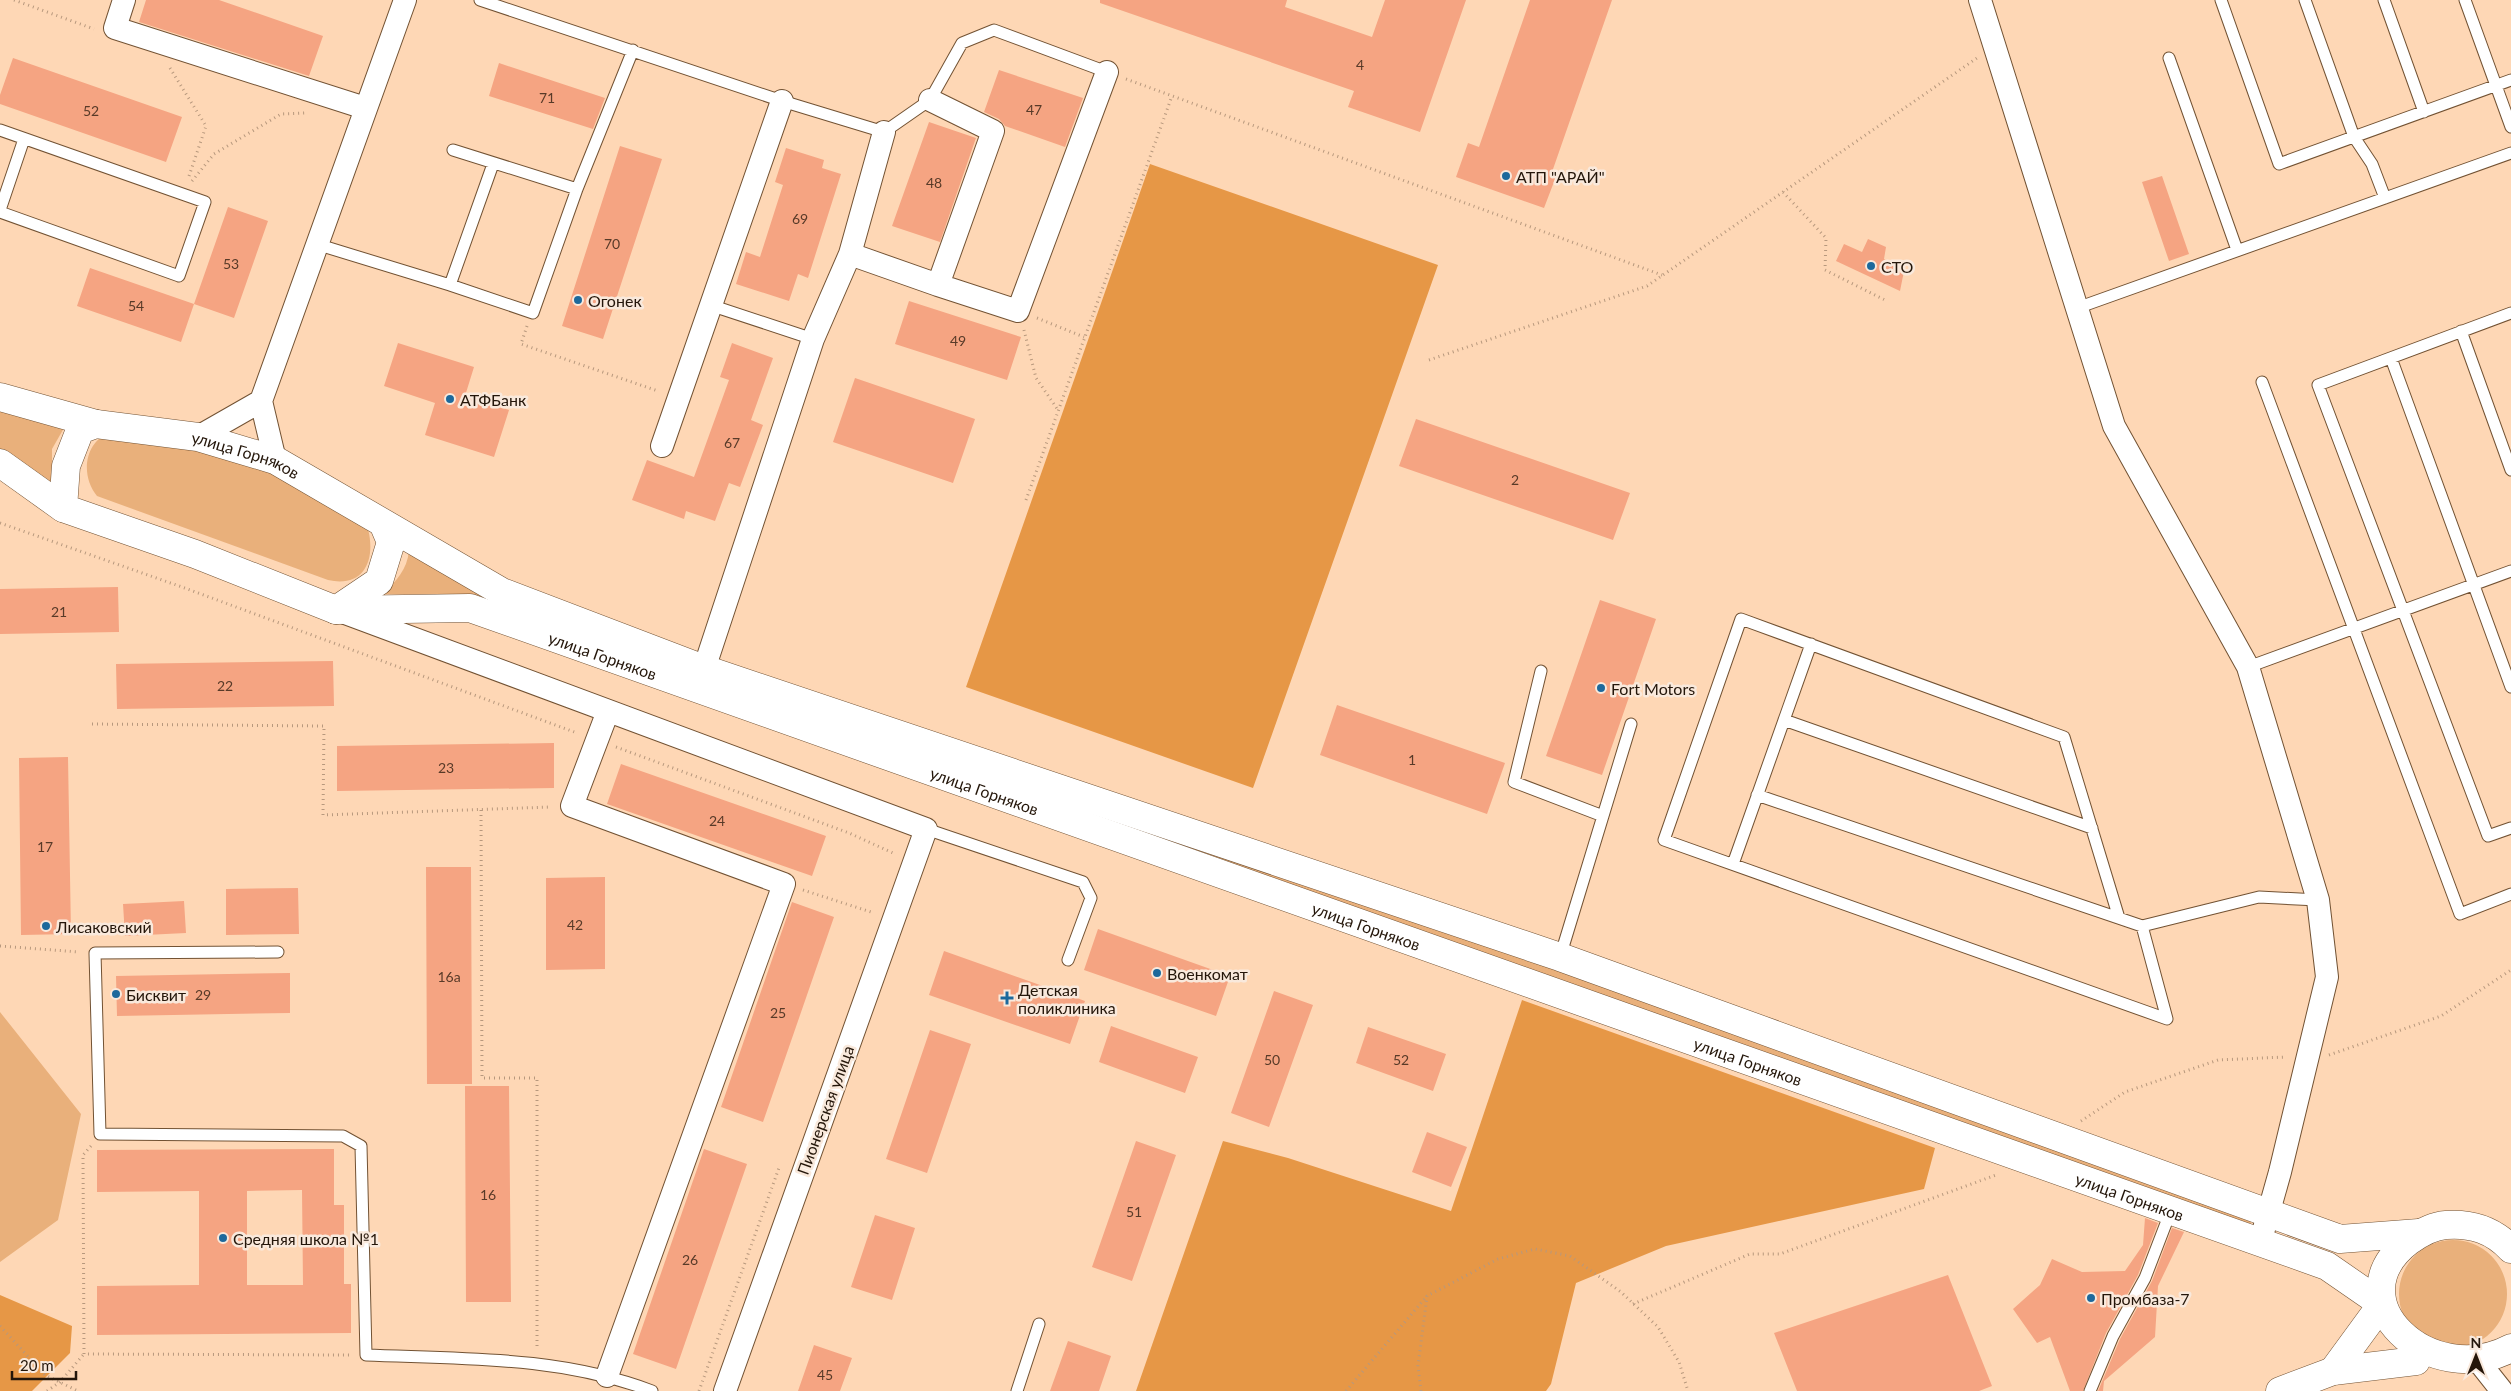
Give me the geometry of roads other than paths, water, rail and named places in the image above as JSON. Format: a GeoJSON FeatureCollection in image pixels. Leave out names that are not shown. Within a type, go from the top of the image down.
{"type":"FeatureCollection","features":[{"type":"Feature","properties":{"kind":"street"},"geometry":{"type":"LineString","coordinates":[[124,0],[115,28],[365,108]]}},
{"type":"Feature","properties":{"kind":"street"},"geometry":{"type":"LineString","coordinates":[[275,460],[261,401],[405,0]]}},
{"type":"Feature","properties":{"kind":"street"},"geometry":{"type":"LineString","coordinates":[[1980,0],[2114,426],[2248,667],[2318,900],[2326,977],[2269,1213],[2260,1243]]}},
{"type":"Feature","properties":{"kind":"street"},"geometry":{"type":"LineString","coordinates":[[850,254],[1018,311],[1107,72]]}},
{"type":"Feature","properties":{"kind":"street"},"geometry":{"type":"LineString","coordinates":[[662,446],[782,100]]}},
{"type":"Feature","properties":{"kind":"street"},"geometry":{"type":"LineString","coordinates":[[930,100],[993,131],[938,285]]}},
{"type":"Feature","properties":{"kind":"street"},"geometry":{"type":"LineString","coordinates":[[704,669],[813,339],[850,254],[884,132]]}},
{"type":"Feature","properties":{"kind":"street","name":"улица Горняков"},"geometry":{"type":"LineString","coordinates":[[0,397],[96,424],[198,437],[275,460],[502,592],[704,669],[1560,957],[2340,1239],[2419,1233]]}},
{"type":"Feature","properties":{"kind":"street"},"geometry":{"type":"LineString","coordinates":[[198,437],[261,401]]}},
{"type":"Feature","properties":{"kind":"street"},"geometry":{"type":"LineString","coordinates":[[63,508],[66,466],[80,430],[96,424]]}},
{"type":"Feature","properties":{"kind":"street","name":"улица Горняков"},"geometry":{"type":"LineString","coordinates":[[0,463],[63,508],[195,554],[336,610],[926,829]]}},
{"type":"Feature","properties":{"kind":"street"},"geometry":{"type":"LineString","coordinates":[[336,610],[379,581],[391,542],[383,524]]}},
{"type":"Feature","properties":{"kind":"street","name":"улица Горняков"},"geometry":{"type":"LineString","coordinates":[[336,610],[470,608],[2170,1213],[2327,1266],[2382,1304]]}},
{"type":"Feature","properties":{"kind":"street"},"geometry":{"type":"LineString","coordinates":[[607,1376],[784,884],[572,806],[608,711]]}},
{"type":"Feature","properties":{"kind":"street","name":"Пионерская улица"},"geometry":{"type":"LineString","coordinates":[[725,1391],[926,829]]}},
{"type":"Feature","properties":{"kind":"street"},"geometry":{"type":"LineString","coordinates":[[2511,1249],[2502,1239],[2483,1229],[2462,1224],[2440,1225],[2419,1233],[2402,1246],[2390,1263],[2383,1283],[2382,1304],[2387,1326],[2399,1346],[2416,1361],[2438,1370],[2461,1372],[2483,1367],[2500,1358],[2511,1348]]}},
{"type":"Feature","properties":{"kind":"street"},"geometry":{"type":"LineString","coordinates":[[2333,1371],[2382,1304]]}},
{"type":"Feature","properties":{"kind":"street"},"geometry":{"type":"LineString","coordinates":[[2280,1391],[2333,1371],[2416,1361]]}},
{"type":"Feature","properties":{"kind":"street"},"geometry":{"type":"LineString","coordinates":[[2483,1367],[2502,1391]]}},
{"type":"Feature","properties":{"kind":"lane"},"geometry":{"type":"LineString","coordinates":[[480,0],[884,132],[930,100],[962,44],[994,30],[1107,72]]}},
{"type":"Feature","properties":{"kind":"lane"},"geometry":{"type":"LineString","coordinates":[[2221,0],[2279,164],[2511,80]]}},
{"type":"Feature","properties":{"kind":"lane"},"geometry":{"type":"LineString","coordinates":[[2305,0],[2354,137],[2372,164],[2385,198]]}},
{"type":"Feature","properties":{"kind":"lane"},"geometry":{"type":"LineString","coordinates":[[2384,0],[2424,112]]}},
{"type":"Feature","properties":{"kind":"lane"},"geometry":{"type":"LineString","coordinates":[[2465,0],[2511,127]]}},
{"type":"Feature","properties":{"kind":"lane"},"geometry":{"type":"LineString","coordinates":[[316,244],[450,285],[533,313],[577,189],[633,50]]}},
{"type":"Feature","properties":{"kind":"lane"},"geometry":{"type":"LineString","coordinates":[[2169,58],[2237,250]]}},
{"type":"Feature","properties":{"kind":"lane"},"geometry":{"type":"LineString","coordinates":[[0,130],[205,202],[179,276],[0,211],[24,139]]}},
{"type":"Feature","properties":{"kind":"lane"},"geometry":{"type":"LineString","coordinates":[[453,150],[577,189]]}},
{"type":"Feature","properties":{"kind":"lane"},"geometry":{"type":"LineString","coordinates":[[2077,308],[2511,153]]}},
{"type":"Feature","properties":{"kind":"lane"},"geometry":{"type":"LineString","coordinates":[[450,285],[493,164]]}},
{"type":"Feature","properties":{"kind":"lane"},"geometry":{"type":"LineString","coordinates":[[710,305],[813,339]]}},
{"type":"Feature","properties":{"kind":"lane"},"geometry":{"type":"LineString","coordinates":[[2511,313],[2318,385],[2488,836],[2511,828]]}},
{"type":"Feature","properties":{"kind":"lane"},"geometry":{"type":"LineString","coordinates":[[2461,332],[2511,470]]}},
{"type":"Feature","properties":{"kind":"lane"},"geometry":{"type":"LineString","coordinates":[[2390,358],[2511,687]]}},
{"type":"Feature","properties":{"kind":"lane"},"geometry":{"type":"LineString","coordinates":[[2262,382],[2460,914],[2511,894]]}},
{"type":"Feature","properties":{"kind":"lane"},"geometry":{"type":"LineString","coordinates":[[2248,667],[2511,571]]}},
{"type":"Feature","properties":{"kind":"lane"},"geometry":{"type":"LineString","coordinates":[[2119,918],[2064,736],[1741,619],[1664,840],[2167,1019],[2142,926]]}},
{"type":"Feature","properties":{"kind":"lane"},"geometry":{"type":"LineString","coordinates":[[1733,864],[1811,644]]}},
{"type":"Feature","properties":{"kind":"lane"},"geometry":{"type":"LineString","coordinates":[[1541,671],[1514,782],[1603,816]]}},
{"type":"Feature","properties":{"kind":"lane"},"geometry":{"type":"LineString","coordinates":[[1784,720],[2092,828]]}},
{"type":"Feature","properties":{"kind":"lane"},"geometry":{"type":"LineString","coordinates":[[1560,957],[1631,724]]}},
{"type":"Feature","properties":{"kind":"lane"},"geometry":{"type":"LineString","coordinates":[[1757,795],[2142,926],[2259,898],[2318,900]]}},
{"type":"Feature","properties":{"kind":"lane"},"geometry":{"type":"LineString","coordinates":[[926,829],[1083,882],[1091,898],[1068,960]]}},
{"type":"Feature","properties":{"kind":"lane"},"geometry":{"type":"LineString","coordinates":[[278,952],[95,953],[100,1134],[343,1136],[361,1146],[366,1355],[537,1362],[607,1376],[652,1391]]}},
{"type":"Feature","properties":{"kind":"lane"},"geometry":{"type":"LineString","coordinates":[[2090,1391],[2113,1336],[2145,1278],[2170,1213]]}},
{"type":"Feature","properties":{"kind":"lane"},"geometry":{"type":"LineString","coordinates":[[1017,1391],[1039,1324]]}},
{"type":"Feature","properties":{"kind":"place","name":"АТП \"АРАЙ\""},"geometry":{"type":"Point","coordinates":[1506,176]}},
{"type":"Feature","properties":{"kind":"place","name":"СТО"},"geometry":{"type":"Point","coordinates":[1871,266]}},
{"type":"Feature","properties":{"kind":"place","name":"Огонек"},"geometry":{"type":"Point","coordinates":[578,300]}},
{"type":"Feature","properties":{"kind":"place","name":"АТФБанк"},"geometry":{"type":"Point","coordinates":[450,399]}},
{"type":"Feature","properties":{"kind":"place","name":"Fort Motors"},"geometry":{"type":"Point","coordinates":[1601,688]}},
{"type":"Feature","properties":{"kind":"place","name":"Лисаковский"},"geometry":{"type":"Point","coordinates":[46,926]}},
{"type":"Feature","properties":{"kind":"place","name":"Военкомат"},"geometry":{"type":"Point","coordinates":[1157,973]}},
{"type":"Feature","properties":{"kind":"place","name":"Бисквит"},"geometry":{"type":"Point","coordinates":[116,994]}},
{"type":"Feature","properties":{"kind":"place","name":"Детская поликлиника"},"geometry":{"type":"Point","coordinates":[1007,998]}},
{"type":"Feature","properties":{"kind":"place","name":"Средняя школа №1"},"geometry":{"type":"Point","coordinates":[223,1238]}},
{"type":"Feature","properties":{"kind":"place","name":"Промбаза-7"},"geometry":{"type":"Point","coordinates":[2091,1298]}}]}
